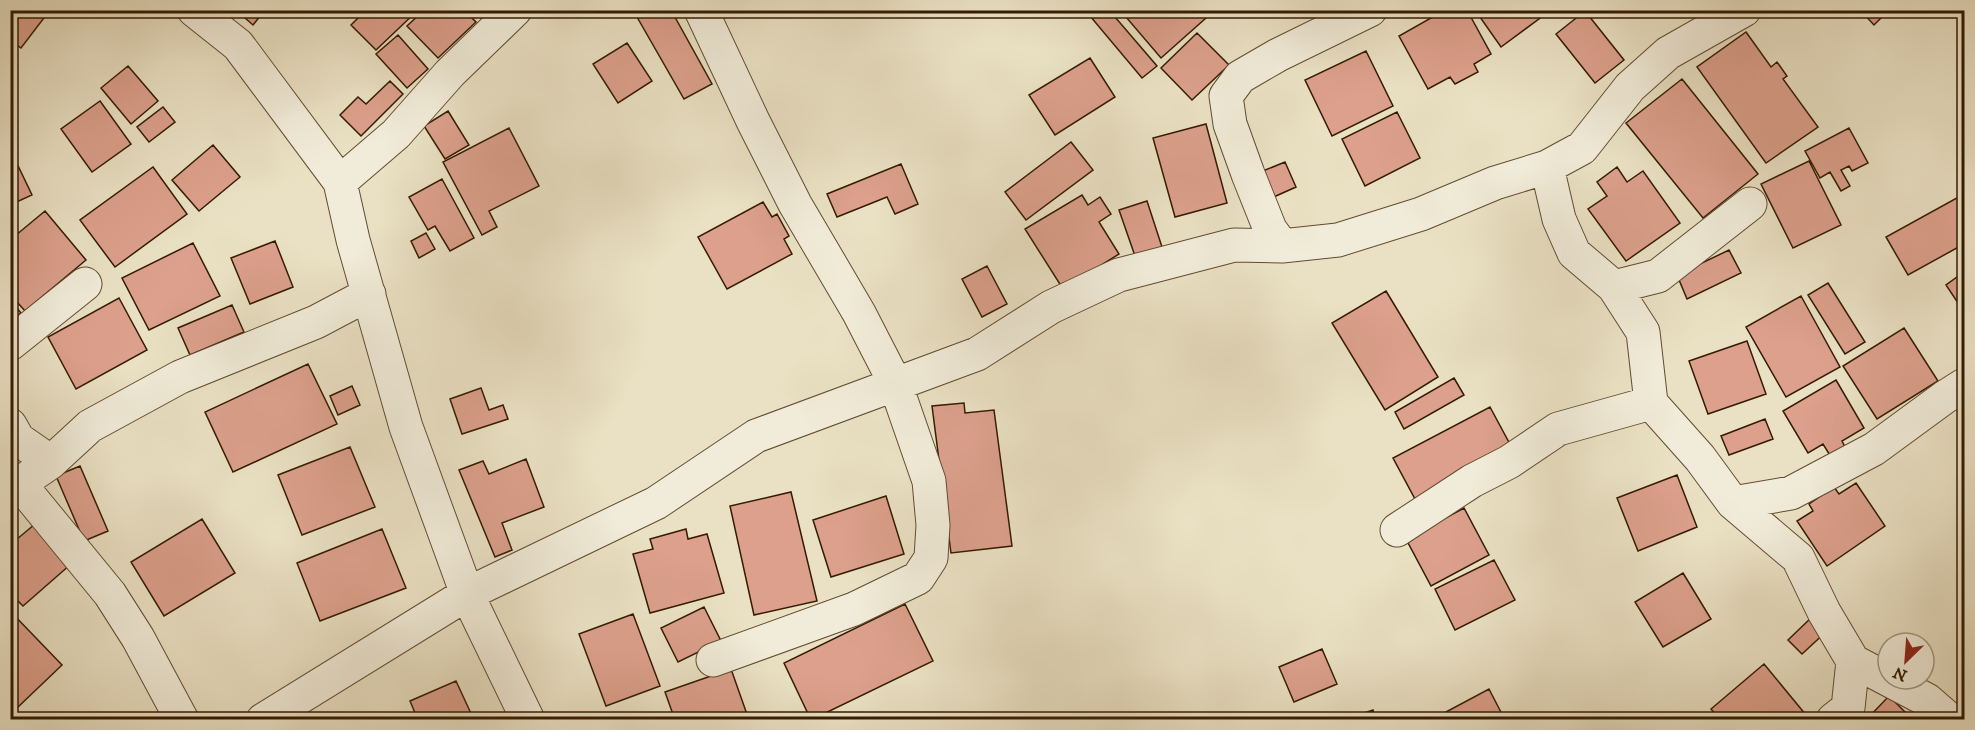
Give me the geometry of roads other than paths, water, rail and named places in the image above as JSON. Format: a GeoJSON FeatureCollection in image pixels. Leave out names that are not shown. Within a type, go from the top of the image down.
{"type":"FeatureCollection","features":[{"type":"Feature","properties":{"kind":"street"},"geometry":{"type":"LineString","coordinates":[[194,10],[238,45],[340,182],[353,240],[406,427],[467,594],[528,720]]}},
{"type":"Feature","properties":{"kind":"street"},"geometry":{"type":"LineString","coordinates":[[340,182],[396,134],[450,73],[515,10]]}},
{"type":"Feature","properties":{"kind":"street"},"geometry":{"type":"LineString","coordinates":[[701,10],[795,204],[859,313],[895,383],[929,481],[933,525],[930,558],[918,578],[854,609],[713,660]]}},
{"type":"Feature","properties":{"kind":"street"},"geometry":{"type":"LineString","coordinates":[[1282,246],[1270,229],[1240,154],[1230,124],[1226,96],[1240,77],[1278,55],[1370,10]]}},
{"type":"Feature","properties":{"kind":"street"},"geometry":{"type":"LineString","coordinates":[[263,720],[467,594],[656,503],[756,436],[977,354],[1051,307],[1119,275],[1234,245],[1282,246],[1338,240],[1421,214],[1495,183],[1547,167],[1582,148],[1630,87],[1668,53],[1729,14]]}},
{"type":"Feature","properties":{"kind":"street"},"geometry":{"type":"LineString","coordinates":[[1547,167],[1559,219],[1574,253],[1614,286],[1643,332],[1651,404],[1700,458],[1733,503],[1798,558],[1824,612],[1853,661],[1927,700],[1950,720]]}},
{"type":"Feature","properties":{"kind":"street"},"geometry":{"type":"LineString","coordinates":[[1614,286],[1658,276],[1750,204]]}},
{"type":"Feature","properties":{"kind":"street"},"geometry":{"type":"LineString","coordinates":[[10,344],[85,284]]}},
{"type":"Feature","properties":{"kind":"street"},"geometry":{"type":"LineString","coordinates":[[182,720],[138,638],[110,594],[15,486],[51,462],[90,426],[180,377],[316,322],[369,294]]}},
{"type":"Feature","properties":{"kind":"street"},"geometry":{"type":"LineString","coordinates":[[1733,503],[1791,493],[1874,449],[1965,385]]}},
{"type":"Feature","properties":{"kind":"street"},"geometry":{"type":"LineString","coordinates":[[1396,530],[1472,481],[1509,462],[1558,429],[1651,404]]}},
{"type":"Feature","properties":{"kind":"street"},"geometry":{"type":"LineString","coordinates":[[10,425],[18,439],[51,462]]}},
{"type":"Feature","properties":{"kind":"street"},"geometry":{"type":"LineString","coordinates":[[1833,720],[1848,708],[1853,661]]}}]}
